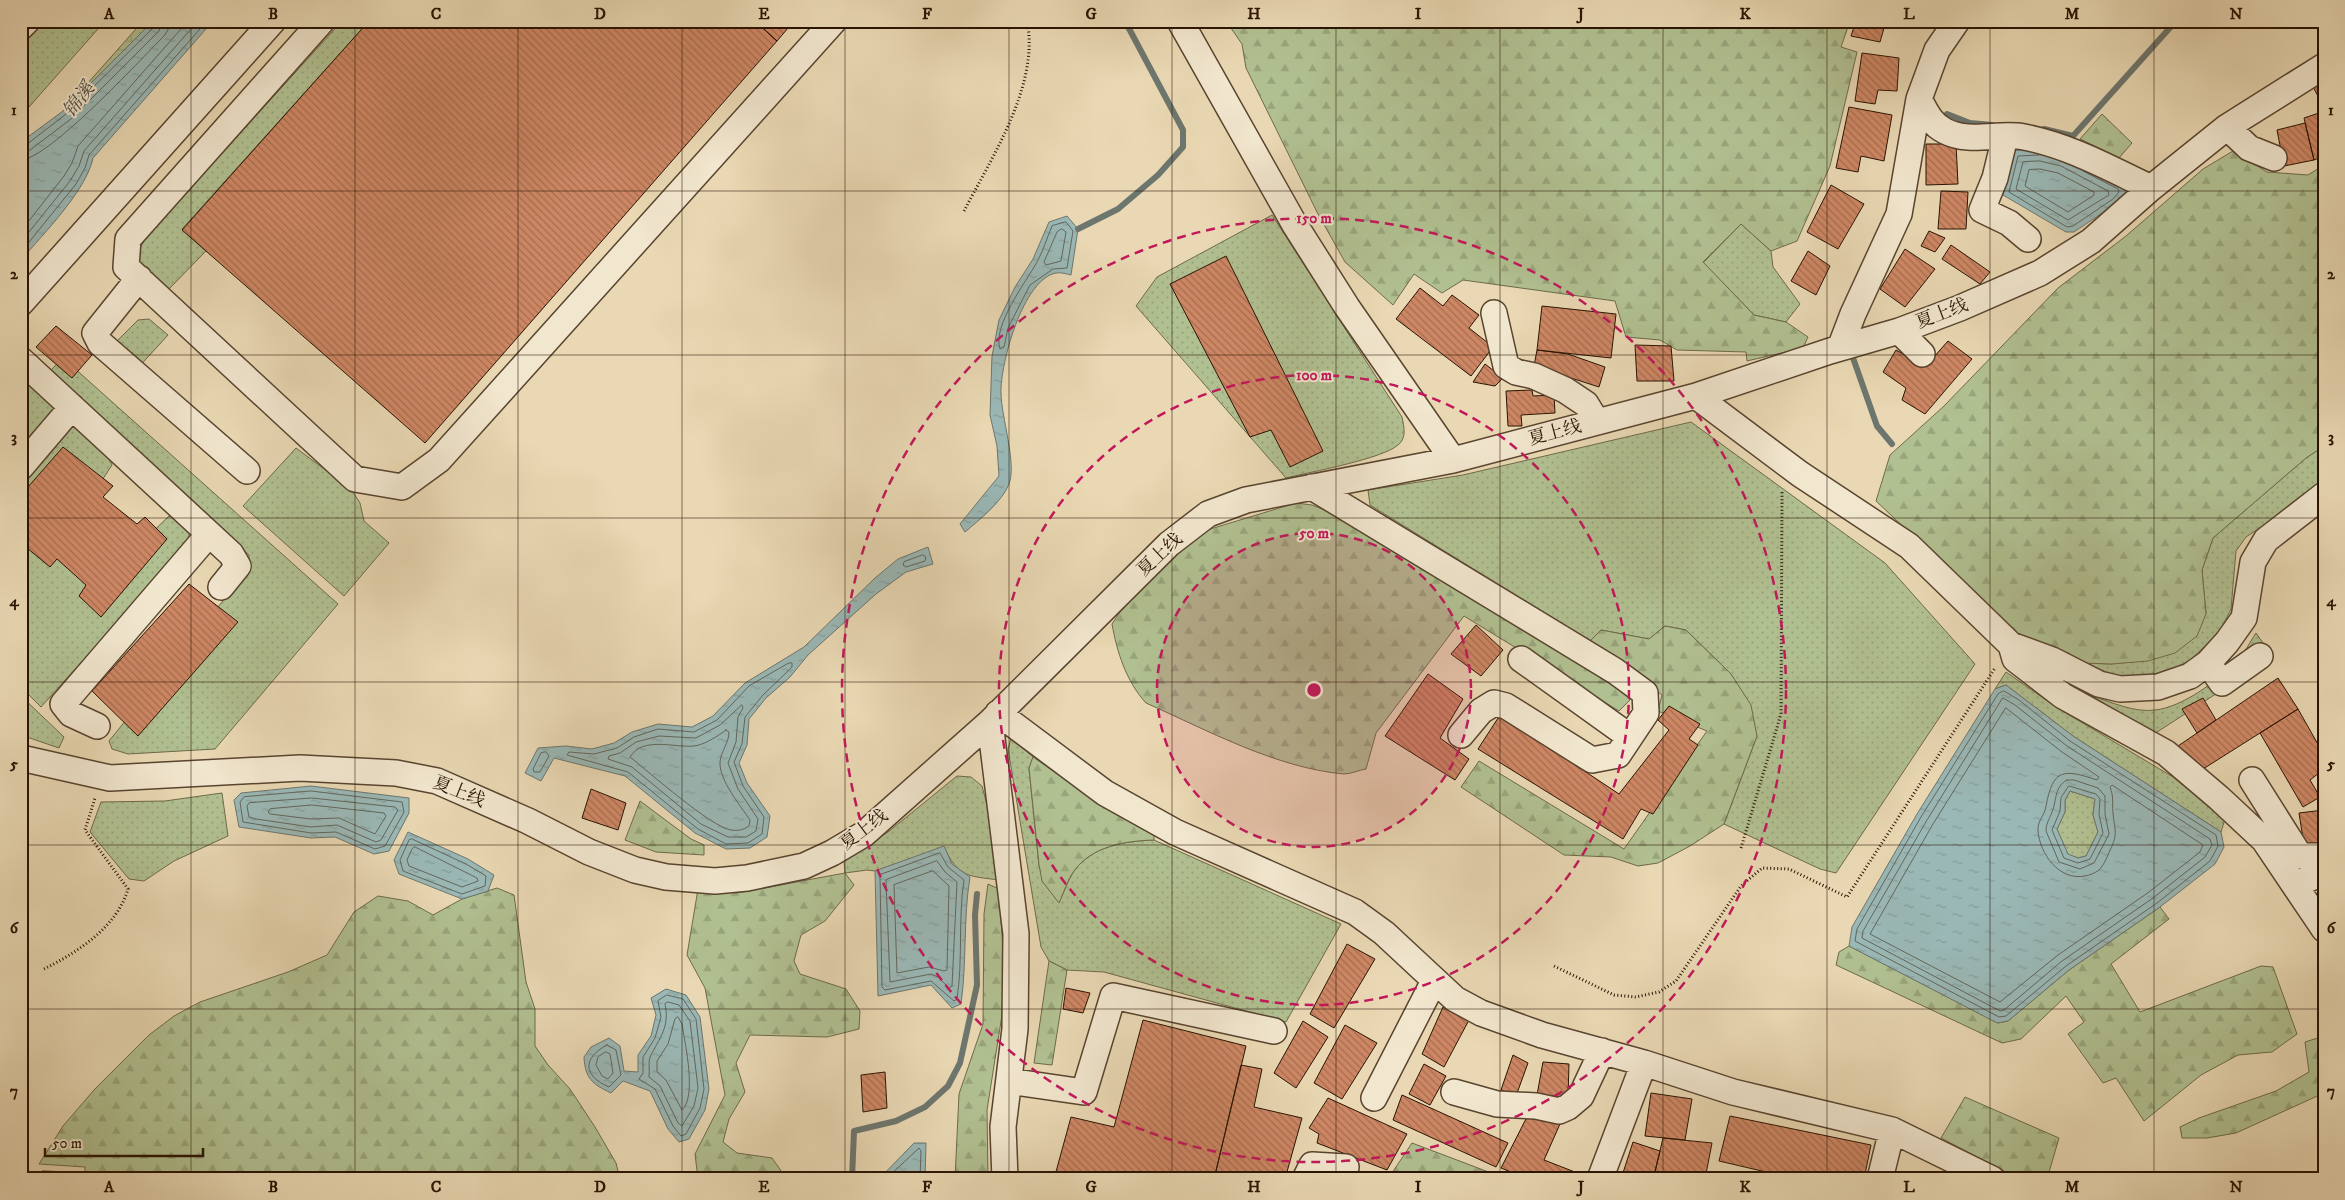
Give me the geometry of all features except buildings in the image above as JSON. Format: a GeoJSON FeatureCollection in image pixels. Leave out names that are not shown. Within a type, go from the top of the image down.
{"type":"FeatureCollection","features":[{"type":"Feature","properties":{"kind":"street"},"geometry":{"type":"LineString","coordinates":[[21,27],[27,21]]}},
{"type":"Feature","properties":{"kind":"street"},"geometry":{"type":"LineString","coordinates":[[21,303],[273,21]]}},
{"type":"Feature","properties":{"kind":"street"},"geometry":{"type":"LineString","coordinates":[[322,21],[128,239],[126,267],[355,479],[402,487],[440,460],[834,21]]}},
{"type":"Feature","properties":{"kind":"street"},"geometry":{"type":"LineString","coordinates":[[1180,21],[1295,225],[1347,307],[1453,460]]}},
{"type":"Feature","properties":{"kind":"street"},"geometry":{"type":"LineString","coordinates":[[1840,348],[1853,314],[1899,214],[1919,99],[1938,50],[1957,21]]}},
{"type":"Feature","properties":{"kind":"street","name":"夏上线"},"geometry":{"type":"LineString","coordinates":[[21,758],[110,778],[300,768],[396,773],[438,781],[528,821],[589,852],[635,870],[666,877],[715,881],[747,878],[804,866],[832,853],[864,834],[994,718],[1169,544],[1208,514],[1246,500],[1453,460],[1696,396],[1840,348],[1899,331],[1960,308],[2040,273],[2091,241],[2151,188],[2227,127],[2324,66]]}},
{"type":"Feature","properties":{"kind":"street"},"geometry":{"type":"LineString","coordinates":[[1919,99],[1930,120],[1944,131],[1967,138],[2021,136],[2064,146],[2151,188]]}},
{"type":"Feature","properties":{"kind":"street"},"geometry":{"type":"LineString","coordinates":[[2227,127],[2249,148],[2274,158]]}},
{"type":"Feature","properties":{"kind":"street"},"geometry":{"type":"LineString","coordinates":[[2005,137],[1995,178],[1982,210],[2009,223],[2028,239]]}},
{"type":"Feature","properties":{"kind":"street"},"geometry":{"type":"LineString","coordinates":[[139,278],[95,333],[100,343],[247,471]]}},
{"type":"Feature","properties":{"kind":"street"},"geometry":{"type":"LineString","coordinates":[[1494,313],[1506,366],[1516,372],[1534,376],[1565,390],[1586,404],[1598,422]]}},
{"type":"Feature","properties":{"kind":"street"},"geometry":{"type":"LineString","coordinates":[[1899,331],[1922,354]]}},
{"type":"Feature","properties":{"kind":"street"},"geometry":{"type":"LineString","coordinates":[[21,360],[231,554],[238,566],[221,586]]}},
{"type":"Feature","properties":{"kind":"street"},"geometry":{"type":"LineString","coordinates":[[1696,396],[1782,461],[1909,546],[2010,645],[2052,660],[2099,684],[2120,689],[2158,687],[2190,676],[2208,663],[2244,618],[2253,562],[2266,540],[2324,495]]}},
{"type":"Feature","properties":{"kind":"street"},"geometry":{"type":"LineString","coordinates":[[21,466],[72,407]]}},
{"type":"Feature","properties":{"kind":"street"},"geometry":{"type":"LineString","coordinates":[[1312,487],[1615,671],[1645,693],[1646,712],[1618,755],[1592,760],[1506,706],[1494,704],[1481,711],[1461,735]]}},
{"type":"Feature","properties":{"kind":"street"},"geometry":{"type":"LineString","coordinates":[[97,726],[71,714],[63,704],[209,534]]}},
{"type":"Feature","properties":{"kind":"street"},"geometry":{"type":"LineString","coordinates":[[2010,645],[2015,659],[2064,696],[2166,753],[2219,798],[2264,840],[2324,929]]}},
{"type":"Feature","properties":{"kind":"street"},"geometry":{"type":"LineString","coordinates":[[2208,663],[2222,682],[2260,656]]}},
{"type":"Feature","properties":{"kind":"street"},"geometry":{"type":"LineString","coordinates":[[1521,659],[1630,737]]}},
{"type":"Feature","properties":{"kind":"street"},"geometry":{"type":"LineString","coordinates":[[994,718],[1114,798],[1175,832],[1355,912],[1384,932],[1455,999],[1481,1013],[1542,1035],[1644,1063],[1733,1092],[1892,1130],[1992,1179]]}},
{"type":"Feature","properties":{"kind":"street"},"geometry":{"type":"LineString","coordinates":[[994,718],[1016,934],[1014,1029],[1004,1127],[1005,1179]]}},
{"type":"Feature","properties":{"kind":"street"},"geometry":{"type":"LineString","coordinates":[[2252,780],[2300,856],[2324,856]]}},
{"type":"Feature","properties":{"kind":"street"},"geometry":{"type":"LineString","coordinates":[[2295,885],[2324,872]]}},
{"type":"Feature","properties":{"kind":"street"},"geometry":{"type":"LineString","coordinates":[[1374,1098],[1434,981]]}},
{"type":"Feature","properties":{"kind":"street"},"geometry":{"type":"LineString","coordinates":[[1009,1081],[1084,1092],[1113,996],[1274,1031]]}},
{"type":"Feature","properties":{"kind":"street"},"geometry":{"type":"LineString","coordinates":[[1454,1092],[1497,1104],[1536,1106],[1559,1111],[1568,1107],[1581,1096],[1602,1051]]}},
{"type":"Feature","properties":{"kind":"street"},"geometry":{"type":"LineString","coordinates":[[1600,1179],[1644,1063]]}},
{"type":"Feature","properties":{"kind":"street"},"geometry":{"type":"LineString","coordinates":[[1880,1179],[1892,1130]]}},
{"type":"Feature","properties":{"kind":"street"},"geometry":{"type":"LineString","coordinates":[[1305,1179],[1312,1165],[1346,1168]]}},
{"type":"Feature","properties":{"kind":"path"},"geometry":{"type":"LineString","coordinates":[[964,211],[1015,110],[1027,65],[1028,29],[1026,21]]}},
{"type":"Feature","properties":{"kind":"path"},"geometry":{"type":"LineString","coordinates":[[1741,848],[1781,714],[1782,461]]}},
{"type":"Feature","properties":{"kind":"path"},"geometry":{"type":"LineString","coordinates":[[1554,966],[1614,995],[1636,997],[1659,992],[1676,981],[1741,886],[1762,868],[1789,869],[1847,897],[2010,645]]}},
{"type":"Feature","properties":{"kind":"path"},"geometry":{"type":"LineString","coordinates":[[44,969],[66,958],[102,931],[124,905],[128,889],[85,830],[102,776]]}},
{"type":"Feature","properties":{"kind":"green space"},"geometry":{"type":"Polygon","coordinates":[[[44,21],[105,21],[21,116],[21,43],[44,21]]]}},
{"type":"Feature","properties":{"kind":"green space"},"geometry":{"type":"Polygon","coordinates":[[[143,21],[153,21],[63,111],[143,21]]]}},
{"type":"Feature","properties":{"kind":"green space"},"geometry":{"type":"Polygon","coordinates":[[[342,21],[369,21],[182,229],[206,251],[168,290],[139,266],[136,255],[147,236],[342,21]]]}},
{"type":"Feature","properties":{"kind":"green space"},"geometry":{"type":"Polygon","coordinates":[[[1226,21],[1850,21],[1841,47],[1857,52],[1830,166],[1797,241],[1771,251],[1741,224],[1703,262],[1754,315],[1786,322],[1808,337],[1803,348],[1747,361],[1746,352],[1677,350],[1660,340],[1626,337],[1615,301],[1463,280],[1442,293],[1414,274],[1393,305],[1345,262],[1317,212],[1246,68],[1242,44],[1226,21]]]}},
{"type":"Feature","properties":{"kind":"green space"},"geometry":{"type":"Polygon","coordinates":[[[2102,114],[2132,143],[2119,158],[2080,139],[2102,114]]]}},
{"type":"Feature","properties":{"kind":"green space"},"geometry":{"type":"Polygon","coordinates":[[[2233,151],[2267,172],[2308,175],[2324,165],[2324,446],[2306,458],[2213,538],[2202,570],[2206,614],[2197,636],[2175,653],[2148,661],[2112,664],[2081,663],[2022,639],[1876,501],[1890,455],[1944,406],[2058,288],[2126,236],[2203,169],[2233,151]]]}},
{"type":"Feature","properties":{"kind":"green space"},"geometry":{"type":"Polygon","coordinates":[[[1272,215],[1402,417],[1404,428],[1403,439],[1390,450],[1362,460],[1286,478],[1136,306],[1157,277],[1272,215]]]}},
{"type":"Feature","properties":{"kind":"green space"},"geometry":{"type":"Polygon","coordinates":[[[1741,224],[1771,251],[1773,267],[1800,304],[1786,322],[1754,315],[1703,263],[1741,224]]]}},
{"type":"Feature","properties":{"kind":"green space"},"geometry":{"type":"Polygon","coordinates":[[[149,319],[168,335],[136,370],[110,348],[138,320],[149,319]]]}},
{"type":"Feature","properties":{"kind":"green space"},"geometry":{"type":"Polygon","coordinates":[[[63,358],[338,604],[215,749],[128,754],[112,749],[109,741],[248,570],[249,555],[49,372],[63,358]]]}},
{"type":"Feature","properties":{"kind":"green space"},"geometry":{"type":"Polygon","coordinates":[[[21,381],[34,386],[55,409],[106,453],[112,465],[91,497],[143,541],[169,516],[179,518],[189,529],[189,542],[41,707],[21,687],[21,381]]]}},
{"type":"Feature","properties":{"kind":"green space"},"geometry":{"type":"Polygon","coordinates":[[[1691,422],[1885,563],[1975,664],[1836,873],[1820,869],[1724,824],[1757,736],[1731,674],[1686,630],[1665,626],[1649,639],[1601,630],[1590,641],[1370,505],[1368,490],[1463,475],[1691,422]]]}},
{"type":"Feature","properties":{"kind":"green space"},"geometry":{"type":"Polygon","coordinates":[[[2324,446],[2324,485],[2246,537],[2236,551],[2231,609],[2219,633],[2190,660],[2167,673],[2120,677],[2083,663],[2112,664],[2206,614],[2202,570],[2213,538],[2306,458],[2324,446]]]}},
{"type":"Feature","properties":{"kind":"green space"},"geometry":{"type":"Polygon","coordinates":[[[296,448],[351,489],[360,503],[364,521],[389,543],[344,596],[243,506],[296,448]]]}},
{"type":"Feature","properties":{"kind":"green space"},"geometry":{"type":"Polygon","coordinates":[[[1296,503],[1312,505],[1337,515],[1619,682],[1630,700],[1619,711],[1464,616],[1376,733],[1366,769],[1344,774],[1293,764],[1242,746],[1146,703],[1133,685],[1123,666],[1114,635],[1112,624],[1124,606],[1161,568],[1207,530],[1296,503]]]}},
{"type":"Feature","properties":{"kind":"green space"},"geometry":{"type":"Polygon","coordinates":[[[1665,626],[1686,630],[1731,674],[1751,705],[1757,736],[1724,824],[1690,846],[1658,863],[1638,866],[1611,857],[1564,855],[1461,787],[1479,761],[1624,849],[1707,731],[1658,711],[1662,695],[1590,641],[1601,630],[1649,639],[1665,626]]]}},
{"type":"Feature","properties":{"kind":"green space"},"geometry":{"type":"Polygon","coordinates":[[[2256,633],[2273,657],[2154,734],[2092,696],[2147,711],[2177,704],[2210,685],[2229,669],[2242,655],[2256,633]]]}},
{"type":"Feature","properties":{"kind":"green space"},"geometry":{"type":"Polygon","coordinates":[[[2006,672],[2056,707],[2173,777],[2225,819],[2221,832],[2073,736],[2006,685],[1995,689],[2006,672]]]}},
{"type":"Feature","properties":{"kind":"green space"},"geometry":{"type":"Polygon","coordinates":[[[21,696],[64,737],[59,748],[21,735],[21,696]]]}},
{"type":"Feature","properties":{"kind":"green space"},"geometry":{"type":"Polygon","coordinates":[[[1011,738],[1033,757],[1029,769],[1039,865],[1059,902],[1074,871],[1090,856],[1110,846],[1154,840],[1341,924],[1286,1022],[1104,972],[1067,970],[1049,961],[1041,947],[1008,749],[1011,738]]]}},
{"type":"Feature","properties":{"kind":"green space"},"geometry":{"type":"Polygon","coordinates":[[[1033,757],[1099,803],[1154,834],[1154,840],[1110,846],[1090,856],[1081,863],[1067,882],[1059,903],[1042,881],[1039,865],[1029,768],[1033,757]]]}},
{"type":"Feature","properties":{"kind":"green space"},"geometry":{"type":"Polygon","coordinates":[[[957,776],[971,777],[982,786],[992,824],[999,880],[971,876],[959,870],[944,847],[875,871],[867,870],[845,873],[844,861],[888,832],[957,776]]]}},
{"type":"Feature","properties":{"kind":"green space"},"geometry":{"type":"Polygon","coordinates":[[[2070,791],[2095,799],[2093,815],[2098,832],[2086,856],[2078,858],[2068,855],[2057,829],[2065,812],[2065,800],[2070,791]]]}},
{"type":"Feature","properties":{"kind":"green space"},"geometry":{"type":"Polygon","coordinates":[[[222,793],[228,836],[174,861],[144,881],[129,879],[90,832],[101,802],[165,801],[222,793]]]}},
{"type":"Feature","properties":{"kind":"green space"},"geometry":{"type":"Polygon","coordinates":[[[640,801],[691,839],[704,845],[704,855],[656,852],[625,840],[640,801]]]}},
{"type":"Feature","properties":{"kind":"green space"},"geometry":{"type":"Polygon","coordinates":[[[845,873],[854,885],[825,921],[801,935],[794,961],[800,974],[846,989],[860,1011],[859,1029],[827,1037],[750,1035],[736,1063],[745,1092],[729,1119],[723,1142],[737,1153],[772,1158],[784,1175],[782,1179],[698,1179],[695,1154],[725,1095],[705,988],[687,955],[698,889],[737,893],[845,873]]]}},
{"type":"Feature","properties":{"kind":"green space"},"geometry":{"type":"Polygon","coordinates":[[[988,884],[999,889],[1004,964],[1002,1015],[987,1110],[988,1179],[955,1179],[959,1094],[983,1024],[984,914],[988,884]]]}},
{"type":"Feature","properties":{"kind":"green space"},"geometry":{"type":"Polygon","coordinates":[[[497,888],[514,895],[526,982],[535,1009],[535,1046],[548,1065],[570,1089],[595,1127],[616,1163],[620,1179],[85,1179],[85,1167],[39,1164],[63,1126],[94,1090],[149,1035],[174,1016],[200,1002],[288,972],[327,955],[354,912],[378,896],[408,901],[433,915],[462,899],[497,888]]]}},
{"type":"Feature","properties":{"kind":"green space"},"geometry":{"type":"Polygon","coordinates":[[[2160,907],[2169,919],[2111,964],[2140,1012],[2261,966],[2273,967],[2297,1034],[2272,1052],[2238,1055],[2201,1075],[2144,1121],[2116,1078],[2103,1083],[2068,1034],[2084,1022],[2066,996],[2021,1039],[2002,1043],[1836,965],[1839,952],[1849,946],[1998,1023],[2008,1021],[2069,970],[2160,907]]]}},
{"type":"Feature","properties":{"kind":"green space"},"geometry":{"type":"Polygon","coordinates":[[[1049,961],[1067,970],[1052,1065],[1034,1063],[1049,961]]]}},
{"type":"Feature","properties":{"kind":"green space"},"geometry":{"type":"Polygon","coordinates":[[[2324,1036],[2324,1093],[2236,1133],[2207,1138],[2182,1138],[2180,1127],[2199,1118],[2276,1091],[2309,1072],[2305,1042],[2324,1036]]]}},
{"type":"Feature","properties":{"kind":"green space"},"geometry":{"type":"Polygon","coordinates":[[[1965,1097],[2059,1138],[2047,1179],[2019,1179],[1941,1138],[1965,1097]]]}},
{"type":"Feature","properties":{"kind":"green space"},"geometry":{"type":"Polygon","coordinates":[[[1412,1143],[1507,1179],[1388,1179],[1412,1143]]]}},
{"type":"Feature","properties":{"kind":"water","name":"锦溪"},"geometry":{"type":"Polygon","coordinates":[[[153,21],[213,21],[93,158],[89,171],[73,198],[21,260],[21,142],[63,111],[153,21]]]}},
{"type":"Feature","properties":{"kind":"water"},"geometry":{"type":"Polygon","coordinates":[[[2015,150],[2042,150],[2129,189],[2117,203],[2074,232],[2066,232],[2003,195],[2015,150]]]}},
{"type":"Feature","properties":{"kind":"water"},"geometry":{"type":"Polygon","coordinates":[[[1067,216],[1078,229],[1071,275],[1056,273],[1044,279],[1033,290],[1016,324],[1009,344],[1001,393],[1010,452],[1011,475],[1009,484],[996,504],[965,532],[960,524],[999,476],[997,446],[990,415],[992,356],[999,320],[1015,287],[1033,259],[1049,222],[1067,216]]]}},
{"type":"Feature","properties":{"kind":"water"},"geometry":{"type":"Polygon","coordinates":[[[928,547],[933,564],[906,572],[876,594],[808,655],[790,677],[766,698],[749,719],[747,745],[739,763],[747,783],[770,816],[767,837],[750,848],[726,849],[695,833],[625,776],[554,758],[541,781],[525,773],[538,748],[566,746],[592,749],[614,743],[632,732],[658,724],[692,727],[713,716],[745,683],[804,647],[875,578],[898,559],[928,547]]]}},
{"type":"Feature","properties":{"kind":"water"},"geometry":{"type":"Polygon","coordinates":[[[2006,685],[2073,736],[2221,832],[2224,847],[2215,864],[2160,907],[2069,970],[2008,1021],[1997,1023],[1849,946],[1852,927],[1917,814],[1995,689],[2006,685]],[[2070,791],[2065,800],[2065,812],[2057,829],[2068,854],[2078,858],[2086,856],[2098,832],[2093,815],[2095,799],[2070,791]]]}},
{"type":"Feature","properties":{"kind":"water"},"geometry":{"type":"Polygon","coordinates":[[[311,786],[409,798],[409,813],[389,851],[374,854],[335,837],[311,838],[239,827],[234,800],[241,793],[311,786]]]}},
{"type":"Feature","properties":{"kind":"water"},"geometry":{"type":"Polygon","coordinates":[[[408,832],[468,859],[494,875],[488,891],[462,899],[399,874],[394,860],[408,832]]]}},
{"type":"Feature","properties":{"kind":"water"},"geometry":{"type":"Polygon","coordinates":[[[944,846],[952,864],[970,877],[966,909],[961,1004],[952,1008],[931,985],[878,996],[875,871],[944,846]]]}},
{"type":"Feature","properties":{"kind":"water"},"geometry":{"type":"Polygon","coordinates":[[[666,989],[686,995],[700,1017],[709,1089],[705,1110],[689,1139],[679,1142],[668,1129],[650,1091],[623,1081],[611,1093],[604,1090],[591,1080],[586,1070],[584,1057],[591,1047],[609,1038],[620,1046],[624,1071],[638,1072],[638,1055],[651,1036],[656,1015],[651,998],[666,989]]]}},
{"type":"Feature","properties":{"kind":"water"},"geometry":{"type":"Polygon","coordinates":[[[914,1143],[926,1143],[925,1179],[879,1179],[914,1143]]]}},
{"type":"Feature","properties":{"kind":"waterway"},"geometry":{"type":"LineString","coordinates":[[1078,229],[1118,209],[1158,175],[1183,147],[1183,130],[1125,21]]}},
{"type":"Feature","properties":{"kind":"waterway"},"geometry":{"type":"LineString","coordinates":[[2044,129],[2073,136],[2176,21]]}},
{"type":"Feature","properties":{"kind":"waterway"},"geometry":{"type":"LineString","coordinates":[[1940,121],[1947,114],[1970,123],[1992,125]]}},
{"type":"Feature","properties":{"kind":"waterway"},"geometry":{"type":"LineString","coordinates":[[1853,350],[1852,355],[1877,426],[1892,444]]}},
{"type":"Feature","properties":{"kind":"waterway"},"geometry":{"type":"LineString","coordinates":[[852,1179],[854,1131],[896,1121],[925,1107],[948,1086],[960,1063],[977,985],[975,915],[977,894]]}}]}
